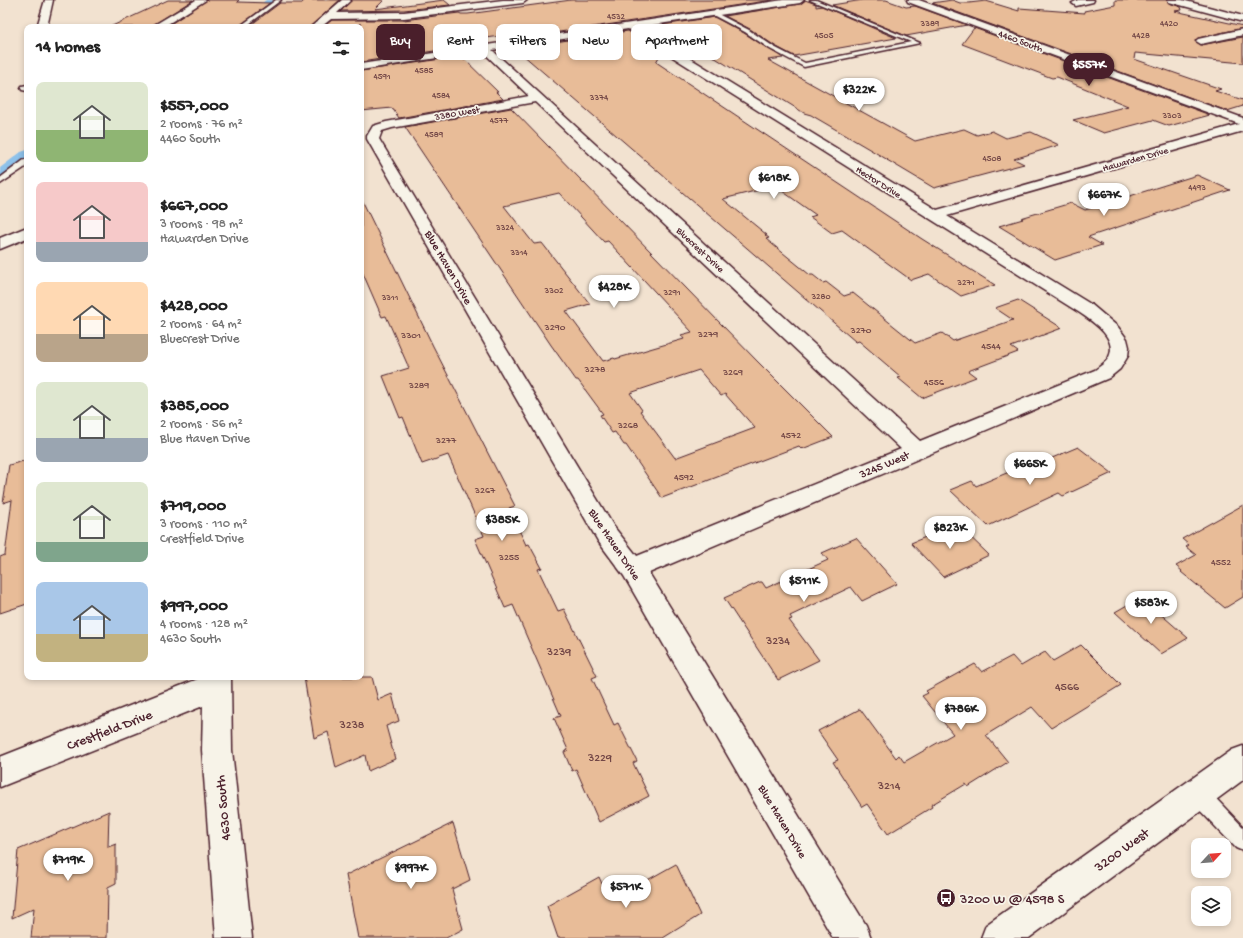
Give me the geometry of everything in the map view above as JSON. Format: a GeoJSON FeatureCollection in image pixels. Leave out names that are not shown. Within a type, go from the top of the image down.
{"type":"FeatureCollection","features":[{"type":"Feature","properties":{"kind":"street"},"geometry":{"type":"LineString","coordinates":[[43,24],[49,0]]}},
{"type":"Feature","properties":{"kind":"street"},"geometry":{"type":"LineString","coordinates":[[161,24],[202,0]]}},
{"type":"Feature","properties":{"kind":"street"},"geometry":{"type":"LineString","coordinates":[[319,24],[347,0]]}},
{"type":"Feature","properties":{"kind":"street"},"geometry":{"type":"LineString","coordinates":[[328,16],[399,16],[476,3],[523,0]]}},
{"type":"Feature","properties":{"kind":"street"},"geometry":{"type":"LineString","coordinates":[[488,47],[777,2],[800,0]]}},
{"type":"Feature","properties":{"kind":"street","name":"4460 South"},"geometry":{"type":"LineString","coordinates":[[911,0],[1243,122]]}},
{"type":"Feature","properties":{"kind":"street"},"geometry":{"type":"LineString","coordinates":[[1076,3],[1090,0]]}},
{"type":"Feature","properties":{"kind":"street"},"geometry":{"type":"LineString","coordinates":[[1172,0],[1243,20]]}},
{"type":"Feature","properties":{"kind":"street","name":"Hector Drive"},"geometry":{"type":"LineString","coordinates":[[630,26],[1095,315],[1112,329],[1118,337],[1120,344]]}},
{"type":"Feature","properties":{"kind":"street"},"geometry":{"type":"LineString","coordinates":[[1201,41],[1243,32]]}},
{"type":"Feature","properties":{"kind":"street","name":"Bluecrest Drive"},"geometry":{"type":"LineString","coordinates":[[488,52],[917,451]]}},
{"type":"Feature","properties":{"kind":"street"},"geometry":{"type":"LineString","coordinates":[[364,67],[433,56]]}},
{"type":"Feature","properties":{"kind":"street","name":"3380 West"},"geometry":{"type":"LineString","coordinates":[[377,129],[397,123],[538,98]]}},
{"type":"Feature","properties":{"kind":"street","name":"Hawarden Drive"},"geometry":{"type":"LineString","coordinates":[[935,215],[1243,127]]}},
{"type":"Feature","properties":{"kind":"street","name":"Blue Haven Drive"},"geometry":{"type":"LineString","coordinates":[[377,129],[373,136],[377,146],[606,534],[633,569],[853,938]]}},
{"type":"Feature","properties":{"kind":"street"},"geometry":{"type":"LineString","coordinates":[[0,244],[24,233]]}},
{"type":"Feature","properties":{"kind":"street","name":"3245 West"},"geometry":{"type":"LineString","coordinates":[[633,569],[1102,374],[1109,369],[1119,357],[1120,344]]}},
{"type":"Feature","properties":{"kind":"street","name":"Crestfield Drive"},"geometry":{"type":"LineString","coordinates":[[0,772],[217,682]]}},
{"type":"Feature","properties":{"kind":"street","name":"4630 South"},"geometry":{"type":"LineString","coordinates":[[217,682],[217,750],[234,938]]}},
{"type":"Feature","properties":{"kind":"street","name":"3200 West"},"geometry":{"type":"LineString","coordinates":[[999,938],[1243,761]]}},
{"type":"Feature","properties":{"kind":"lane"},"geometry":{"type":"LineString","coordinates":[[246,24],[279,0]]}},
{"type":"Feature","properties":{"kind":"lane"},"geometry":{"type":"LineString","coordinates":[[712,13],[747,31],[772,48],[804,65],[917,44],[812,0]]}},
{"type":"Feature","properties":{"kind":"lane"},"geometry":{"type":"LineString","coordinates":[[0,182],[24,164]]}},
{"type":"Feature","properties":{"kind":"lane"},"geometry":{"type":"LineString","coordinates":[[1197,793],[1243,840]]}},
{"type":"Feature","properties":{"kind":"building"},"geometry":{"type":"Polygon","coordinates":[[[168,0],[193,0],[155,24],[116,24],[168,0]]]}},
{"type":"Feature","properties":{"kind":"building"},"geometry":{"type":"Polygon","coordinates":[[[207,0],[239,0],[237,2],[270,3],[242,24],[171,24],[207,0]]]}},
{"type":"Feature","properties":{"kind":"building"},"geometry":{"type":"Polygon","coordinates":[[[305,0],[340,0],[313,24],[252,24],[280,3],[302,3],[305,0]]]}},
{"type":"Feature","properties":{"kind":"building"},"geometry":{"type":"Polygon","coordinates":[[[352,0],[384,0],[375,9],[444,0],[450,5],[404,10],[341,11],[352,0]]]}},
{"type":"Feature","properties":{"kind":"building"},"geometry":{"type":"Polygon","coordinates":[[[571,0],[773,0],[613,24],[568,24],[568,31],[560,32],[560,24],[496,24],[496,37],[488,38],[488,24],[433,24],[433,51],[425,52],[425,24],[376,24],[376,60],[364,62],[364,24],[327,24],[332,20],[404,20],[459,13],[461,14],[571,0]]]}},
{"type":"Feature","properties":{"kind":"building"},"geometry":{"type":"Polygon","coordinates":[[[805,0],[816,4],[816,7],[822,6],[896,38],[794,56],[775,46],[750,29],[725,16],[800,4],[805,0]]]}},
{"type":"Feature","properties":{"kind":"building"},"geometry":{"type":"Polygon","coordinates":[[[863,0],[886,0],[906,7],[915,6],[967,25],[906,36],[832,5],[863,0]]]}},
{"type":"Feature","properties":{"kind":"building"},"geometry":{"type":"Polygon","coordinates":[[[952,0],[960,3],[986,1],[1019,11],[1019,8],[1085,13],[1084,11],[1115,5],[1115,0],[1167,0],[1169,3],[1181,7],[1182,10],[1175,11],[1243,26],[1243,28],[1198,38],[1195,41],[1201,45],[1243,37],[1243,63],[1135,53],[1134,59],[1221,89],[1215,91],[1243,100],[1243,106],[1227,111],[932,3],[952,0]]]}},
{"type":"Feature","properties":{"kind":"building"},"geometry":{"type":"Polygon","coordinates":[[[714,17],[744,33],[783,58],[768,60],[915,141],[964,129],[977,135],[992,131],[1006,138],[1031,132],[1059,145],[1014,159],[1024,164],[934,188],[811,115],[804,113],[719,60],[722,60],[722,24],[669,24],[714,17]]]}},
{"type":"Feature","properties":{"kind":"building"},"geometry":{"type":"Polygon","coordinates":[[[974,28],[1210,115],[1169,126],[1153,120],[1104,133],[1073,120],[1128,106],[1057,77],[1052,78],[962,44],[974,28]]]}},
{"type":"Feature","properties":{"kind":"building"},"geometry":{"type":"Polygon","coordinates":[[[628,31],[631,33],[631,60],[657,60],[656,62],[922,239],[995,285],[961,296],[929,274],[911,280],[842,230],[832,233],[810,217],[816,215],[775,186],[723,199],[767,235],[765,235],[769,238],[766,239],[810,275],[813,275],[823,283],[826,282],[844,296],[853,293],[915,343],[942,333],[953,341],[1013,320],[995,308],[1018,300],[1062,328],[1011,347],[1018,352],[968,371],[976,377],[922,398],[898,378],[901,377],[859,341],[856,342],[529,60],[560,60],[560,41],[568,40],[568,60],[623,60],[623,32],[628,31]]]}},
{"type":"Feature","properties":{"kind":"building"},"geometry":{"type":"Polygon","coordinates":[[[434,60],[465,60],[498,92],[496,92],[503,99],[399,118],[392,108],[364,111],[364,71],[434,60]]]}},
{"type":"Feature","properties":{"kind":"building"},"geometry":{"type":"Polygon","coordinates":[[[511,108],[833,437],[802,449],[799,446],[662,498],[626,445],[624,445],[615,432],[612,433],[600,415],[603,414],[551,345],[405,127],[511,108]],[[559,193],[504,206],[534,244],[542,243],[590,304],[566,311],[603,361],[615,359],[684,339],[681,335],[692,332],[608,241],[604,242],[559,193]],[[699,370],[630,393],[642,410],[640,411],[675,458],[755,428],[725,394],[721,396],[699,370]]]}},
{"type":"Feature","properties":{"kind":"building"},"geometry":{"type":"Polygon","coordinates":[[[1197,175],[1230,190],[1088,237],[1102,245],[1055,260],[999,226],[1071,203],[1085,210],[1197,175]]]}},
{"type":"Feature","properties":{"kind":"building"},"geometry":{"type":"Polygon","coordinates":[[[364,204],[433,346],[515,506],[509,508],[526,545],[529,544],[542,568],[538,569],[558,611],[564,609],[597,676],[592,678],[614,725],[618,723],[637,761],[633,763],[649,796],[599,822],[576,769],[572,771],[564,752],[568,750],[554,718],[561,716],[513,605],[505,608],[475,539],[484,536],[448,455],[422,464],[403,417],[400,418],[383,376],[409,368],[386,316],[382,317],[364,276],[364,204]]]}},
{"type":"Feature","properties":{"kind":"building"},"geometry":{"type":"Polygon","coordinates":[[[1078,447],[1112,473],[1063,496],[1059,493],[988,526],[950,490],[972,481],[976,486],[1009,472],[1012,475],[1078,447]]]}},
{"type":"Feature","properties":{"kind":"building"},"geometry":{"type":"Polygon","coordinates":[[[24,461],[24,605],[0,613],[0,557],[5,555],[12,500],[3,503],[9,465],[24,461]]]}},
{"type":"Feature","properties":{"kind":"building"},"geometry":{"type":"Polygon","coordinates":[[[1243,505],[1243,597],[1225,608],[1181,572],[1182,571],[1176,566],[1196,555],[1186,547],[1189,545],[1182,539],[1243,505]]]}},
{"type":"Feature","properties":{"kind":"building"},"geometry":{"type":"Polygon","coordinates":[[[957,524],[989,555],[943,577],[911,543],[957,524]]]}},
{"type":"Feature","properties":{"kind":"building"},"geometry":{"type":"Polygon","coordinates":[[[856,538],[897,584],[862,601],[851,587],[790,616],[792,619],[789,620],[819,660],[778,680],[724,598],[760,582],[762,582],[766,588],[828,560],[822,553],[856,538]]]}},
{"type":"Feature","properties":{"kind":"building"},"geometry":{"type":"Polygon","coordinates":[[[1141,597],[1188,638],[1161,654],[1115,612],[1141,597]]]}},
{"type":"Feature","properties":{"kind":"building"},"geometry":{"type":"Polygon","coordinates":[[[1081,645],[1121,685],[1051,728],[1032,707],[986,735],[1008,762],[968,787],[966,784],[931,805],[932,807],[888,834],[867,804],[862,807],[833,762],[838,760],[818,731],[860,709],[896,758],[899,755],[904,762],[953,734],[922,696],[928,693],[926,691],[975,664],[982,672],[1012,656],[1021,666],[1045,652],[1053,661],[1081,645]]]}},
{"type":"Feature","properties":{"kind":"building"},"geometry":{"type":"Polygon","coordinates":[[[364,677],[372,677],[378,700],[392,694],[399,721],[386,726],[395,759],[368,771],[365,755],[336,768],[328,732],[314,738],[304,680],[364,680],[364,677]]]}},
{"type":"Feature","properties":{"kind":"building"},"geometry":{"type":"Polygon","coordinates":[[[109,811],[108,847],[116,844],[116,883],[108,887],[107,938],[31,938],[34,908],[12,918],[18,850],[109,811]]]}},
{"type":"Feature","properties":{"kind":"building"},"geometry":{"type":"Polygon","coordinates":[[[453,823],[470,880],[452,889],[463,929],[446,938],[358,938],[346,875],[453,823]]]}},
{"type":"Feature","properties":{"kind":"building"},"geometry":{"type":"Polygon","coordinates":[[[676,864],[700,915],[663,938],[558,938],[547,906],[599,877],[607,895],[632,881],[635,887],[676,864]]]}},
{"type":"Feature","properties":{"kind":"waterway"},"geometry":{"type":"LineString","coordinates":[[240,24],[273,0]]}},
{"type":"Feature","properties":{"kind":"waterway"},"geometry":{"type":"LineString","coordinates":[[0,176],[24,157]]}},
{"type":"Feature","properties":{"kind":"place","name":"3200 W @ 4598 S"},"geometry":{"type":"Point","coordinates":[946,898]}}]}
